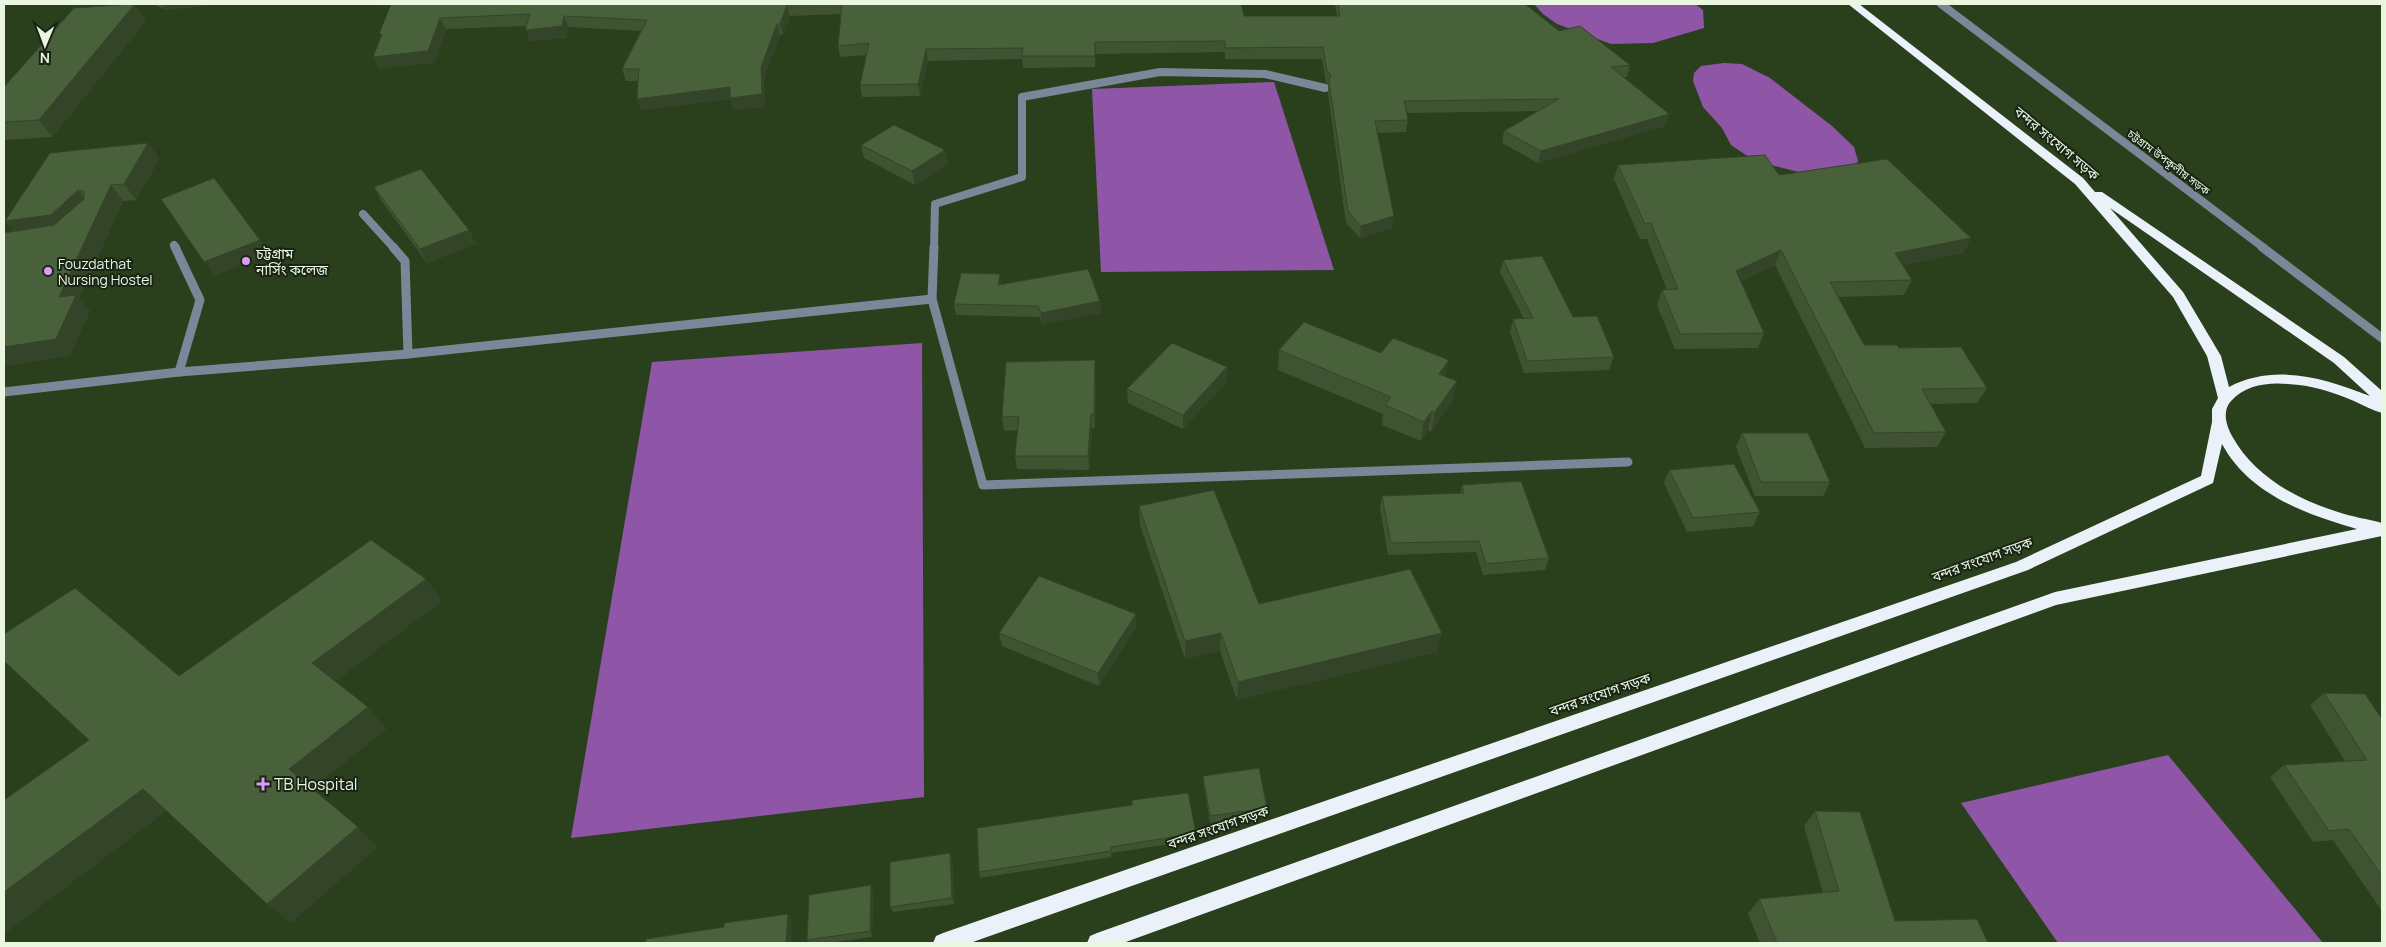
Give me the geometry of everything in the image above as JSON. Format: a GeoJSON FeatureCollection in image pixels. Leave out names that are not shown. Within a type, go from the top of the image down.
{"type":"FeatureCollection","features":[{"type":"Feature","properties":{"kind":"highway","name":"বন্দর সংযোগ সড়ক"},"geometry":{"type":"LineString","coordinates":[[1853,4],[2079,181],[2178,295],[2214,356],[2225,398]]}},
{"type":"Feature","properties":{"kind":"highway"},"geometry":{"type":"LineString","coordinates":[[2079,181],[2339,360],[2382,399]]}},
{"type":"Feature","properties":{"kind":"highway"},"geometry":{"type":"LineString","coordinates":[[2382,408],[2332,387],[2297,380],[2266,380],[2241,386],[2225,398],[2219,409],[2219,423],[2228,445],[2247,468],[2276,490],[2310,509],[2348,522],[2382,530]]}},
{"type":"Feature","properties":{"kind":"highway","name":"বন্দর সংযোগ সড়ক"},"geometry":{"type":"LineString","coordinates":[[943,943],[2022,566],[2208,479],[2219,423]]}},
{"type":"Feature","properties":{"kind":"highway"},"geometry":{"type":"LineString","coordinates":[[1097,943],[2055,599],[2382,530]]}},
{"type":"Feature","properties":{"kind":"street","name":"চট্টগ্রাম উপকূলীয় সড়ক"},"geometry":{"type":"LineString","coordinates":[[1941,4],[2382,338]]}},
{"type":"Feature","properties":{"kind":"street"},"geometry":{"type":"LineString","coordinates":[[1325,88],[1264,74],[1160,72],[1022,97],[1022,177],[935,204],[932,300],[983,485],[1628,462]]}},
{"type":"Feature","properties":{"kind":"street"},"geometry":{"type":"LineString","coordinates":[[364,214],[404,261],[408,354]]}},
{"type":"Feature","properties":{"kind":"street"},"geometry":{"type":"LineString","coordinates":[[174,245],[200,300],[179,372]]}},
{"type":"Feature","properties":{"kind":"street"},"geometry":{"type":"LineString","coordinates":[[4,392],[179,372],[408,354],[932,300]]}},
{"type":"Feature","properties":{"kind":"shaded area"},"geometry":{"type":"Polygon","coordinates":[[[1534,4],[1695,4],[1703,10],[1704,28],[1653,43],[1611,44],[1557,24],[1543,14],[1534,4]]]}},
{"type":"Feature","properties":{"kind":"shaded area"},"geometry":{"type":"Polygon","coordinates":[[[1724,63],[1742,64],[1770,78],[1832,126],[1854,147],[1858,161],[1851,173],[1814,176],[1755,161],[1731,145],[1722,128],[1703,107],[1693,81],[1694,73],[1701,66],[1724,63]]]}},
{"type":"Feature","properties":{"kind":"shaded area"},"geometry":{"type":"Polygon","coordinates":[[[1274,82],[1334,270],[1101,272],[1092,89],[1274,82]]]}},
{"type":"Feature","properties":{"kind":"shaded area"},"geometry":{"type":"Polygon","coordinates":[[[922,343],[924,797],[571,838],[652,362],[922,343]]]}},
{"type":"Feature","properties":{"kind":"shaded area"},"geometry":{"type":"Polygon","coordinates":[[[2168,755],[2323,943],[2058,943],[1961,803],[2168,755]]]}},
{"type":"Feature","properties":{"kind":"building"},"geometry":{"type":"Polygon","coordinates":[[[135,4],[39,120],[4,122],[4,87],[74,8],[135,4]]]}},
{"type":"Feature","properties":{"kind":"building"},"geometry":{"type":"Polygon","coordinates":[[[391,4],[812,4],[787,5],[780,24],[777,24],[761,67],[762,94],[730,98],[730,87],[637,99],[639,69],[622,69],[647,20],[564,16],[562,26],[525,30],[530,14],[440,18],[428,51],[373,57],[382,34],[379,34],[391,4]]]}},
{"type":"Feature","properties":{"kind":"building"},"geometry":{"type":"Polygon","coordinates":[[[842,4],[1241,4],[1244,16],[1340,16],[1338,4],[1525,4],[1559,31],[1580,26],[1630,65],[1611,67],[1669,114],[1541,151],[1504,131],[1559,99],[1404,101],[1408,120],[1375,121],[1394,216],[1361,226],[1348,211],[1329,81],[1331,75],[1327,71],[1323,47],[1225,48],[1225,41],[1095,42],[1095,56],[1022,56],[1023,48],[926,49],[918,84],[860,85],[869,43],[838,46],[842,4]]]}},
{"type":"Feature","properties":{"kind":"building"},"geometry":{"type":"Polygon","coordinates":[[[894,125],[945,150],[912,171],[861,145],[894,125]]]}},
{"type":"Feature","properties":{"kind":"building"},"geometry":{"type":"Polygon","coordinates":[[[148,143],[124,184],[111,185],[59,297],[76,295],[56,339],[4,347],[4,233],[54,225],[84,199],[84,191],[78,190],[51,215],[5,221],[50,153],[148,143]]]}},
{"type":"Feature","properties":{"kind":"building"},"geometry":{"type":"Polygon","coordinates":[[[1765,155],[1779,175],[1887,159],[1971,238],[1895,253],[1912,280],[1830,282],[1864,345],[1897,345],[1899,348],[1961,347],[1987,388],[1922,389],[1946,432],[1874,433],[1781,250],[1736,271],[1764,333],[1680,334],[1662,290],[1678,289],[1651,223],[1645,224],[1618,165],[1765,155]]]}},
{"type":"Feature","properties":{"kind":"building"},"geometry":{"type":"Polygon","coordinates":[[[421,169],[469,230],[420,249],[374,187],[421,169]]]}},
{"type":"Feature","properties":{"kind":"building"},"geometry":{"type":"Polygon","coordinates":[[[214,178],[260,240],[204,262],[161,199],[214,178]]]}},
{"type":"Feature","properties":{"kind":"building"},"geometry":{"type":"Polygon","coordinates":[[[1542,256],[1573,317],[1597,316],[1614,357],[1527,361],[1513,319],[1533,318],[1503,260],[1542,256]]]}},
{"type":"Feature","properties":{"kind":"building"},"geometry":{"type":"Polygon","coordinates":[[[1088,269],[1100,301],[1041,313],[1038,306],[954,304],[961,273],[1000,274],[998,285],[1088,269]]]}},
{"type":"Feature","properties":{"kind":"building"},"geometry":{"type":"Polygon","coordinates":[[[1304,322],[1381,353],[1393,338],[1449,360],[1439,374],[1457,381],[1435,412],[1432,411],[1424,422],[1385,405],[1391,397],[1279,350],[1304,322]]]}},
{"type":"Feature","properties":{"kind":"building"},"geometry":{"type":"Polygon","coordinates":[[[1172,343],[1227,367],[1183,415],[1127,389],[1172,343]]]}},
{"type":"Feature","properties":{"kind":"building"},"geometry":{"type":"Polygon","coordinates":[[[1095,360],[1094,414],[1091,414],[1088,456],[1015,456],[1019,416],[1002,417],[1006,362],[1095,360]]]}},
{"type":"Feature","properties":{"kind":"building"},"geometry":{"type":"Polygon","coordinates":[[[1742,433],[1808,433],[1830,482],[1761,482],[1742,433]]]}},
{"type":"Feature","properties":{"kind":"building"},"geometry":{"type":"Polygon","coordinates":[[[1734,464],[1760,512],[1693,518],[1669,470],[1734,464]]]}},
{"type":"Feature","properties":{"kind":"building"},"geometry":{"type":"Polygon","coordinates":[[[1521,481],[1549,558],[1486,564],[1479,541],[1391,543],[1382,496],[1464,493],[1462,485],[1521,481]]]}},
{"type":"Feature","properties":{"kind":"building"},"geometry":{"type":"Polygon","coordinates":[[[1214,490],[1259,604],[1410,569],[1442,633],[1238,682],[1221,633],[1185,641],[1139,506],[1214,490]]]}},
{"type":"Feature","properties":{"kind":"building"},"geometry":{"type":"Polygon","coordinates":[[[371,540],[426,579],[312,663],[368,707],[289,769],[358,827],[267,904],[143,789],[4,892],[4,800],[89,740],[4,661],[4,634],[75,588],[179,676],[371,540]]]}},
{"type":"Feature","properties":{"kind":"building"},"geometry":{"type":"Polygon","coordinates":[[[1039,576],[1136,614],[1098,673],[999,633],[1039,576]]]}},
{"type":"Feature","properties":{"kind":"building"},"geometry":{"type":"Polygon","coordinates":[[[2324,693],[2365,694],[2382,719],[2382,876],[2349,829],[2329,831],[2284,765],[2367,760],[2324,693]]]}},
{"type":"Feature","properties":{"kind":"building"},"geometry":{"type":"Polygon","coordinates":[[[1259,768],[1267,808],[1210,816],[1203,776],[1259,768]]]}},
{"type":"Feature","properties":{"kind":"building"},"geometry":{"type":"Polygon","coordinates":[[[1188,793],[1196,833],[1111,847],[1111,851],[979,872],[977,828],[1132,805],[1132,800],[1188,793]]]}},
{"type":"Feature","properties":{"kind":"building"},"geometry":{"type":"Polygon","coordinates":[[[1815,811],[1860,812],[1895,921],[1977,919],[1988,943],[1777,943],[1759,899],[1839,891],[1815,811]]]}},
{"type":"Feature","properties":{"kind":"building"},"geometry":{"type":"Polygon","coordinates":[[[950,853],[952,898],[890,907],[890,862],[950,853]]]}},
{"type":"Feature","properties":{"kind":"building"},"geometry":{"type":"Polygon","coordinates":[[[871,885],[870,931],[807,940],[809,895],[871,885]]]}},
{"type":"Feature","properties":{"kind":"building"},"geometry":{"type":"Polygon","coordinates":[[[788,914],[786,943],[645,943],[646,939],[724,927],[724,923],[788,914]]]}},
{"type":"Feature","properties":{"kind":"place","name":"চট্টগ্রাম নার্সিং কলেজ"},"geometry":{"type":"Point","coordinates":[246,261]}},
{"type":"Feature","properties":{"kind":"place","name":"Fouzdathat Nursing Hostel"},"geometry":{"type":"Point","coordinates":[48,271]}},
{"type":"Feature","properties":{"kind":"place","name":"TB Hospital"},"geometry":{"type":"Point","coordinates":[263,784]}}]}
